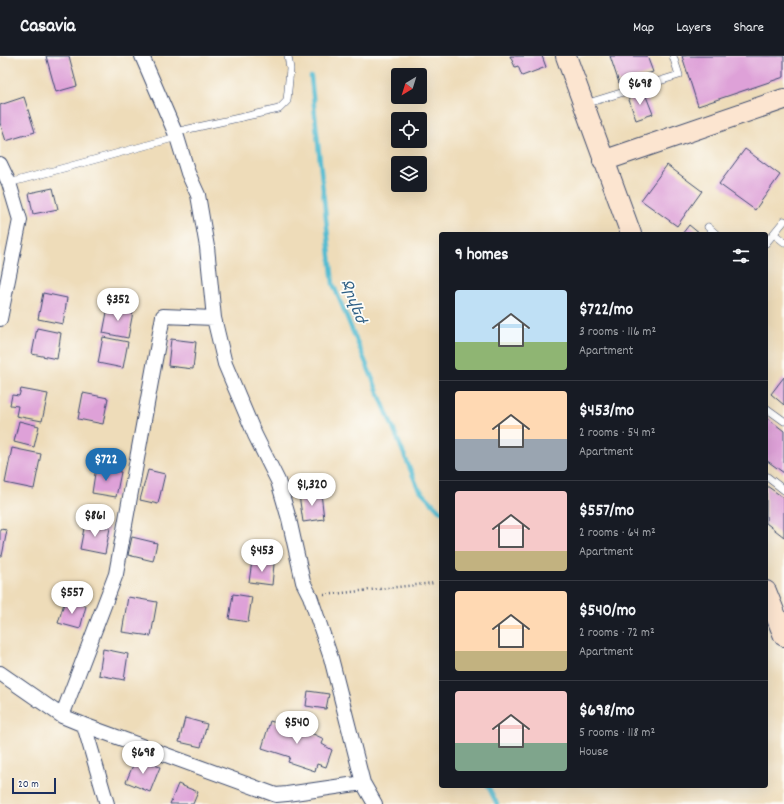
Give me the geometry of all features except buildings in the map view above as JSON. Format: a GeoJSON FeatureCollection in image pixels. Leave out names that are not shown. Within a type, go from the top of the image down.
{"type":"FeatureCollection","features":[{"type":"Feature","properties":{"kind":"street"},"geometry":{"type":"LineString","coordinates":[[142,56],[176,135],[188,172],[198,195],[207,247],[214,318],[225,364],[255,435],[278,481],[290,519],[303,582],[310,596],[330,658],[363,783],[375,804]]}},
{"type":"Feature","properties":{"kind":"street"},"geometry":{"type":"LineString","coordinates":[[566,56],[603,161],[630,232]]}},
{"type":"Feature","properties":{"kind":"street"},"geometry":{"type":"LineString","coordinates":[[603,161],[784,99]]}},
{"type":"Feature","properties":{"kind":"street"},"geometry":{"type":"LineString","coordinates":[[0,164],[9,183],[20,220],[0,319]]}},
{"type":"Feature","properties":{"kind":"street"},"geometry":{"type":"LineString","coordinates":[[62,716],[116,574],[163,316],[214,318]]}},
{"type":"Feature","properties":{"kind":"street"},"geometry":{"type":"LineString","coordinates":[[768,596],[784,636]]}},
{"type":"Feature","properties":{"kind":"street"},"geometry":{"type":"LineString","coordinates":[[0,673],[62,716],[276,795],[363,783]]}},
{"type":"Feature","properties":{"kind":"street"},"geometry":{"type":"LineString","coordinates":[[84,725],[107,804]]}},
{"type":"Feature","properties":{"kind":"lane"},"geometry":{"type":"LineString","coordinates":[[9,183],[176,135],[279,109],[287,101],[290,69],[288,56]]}},
{"type":"Feature","properties":{"kind":"lane"},"geometry":{"type":"LineString","coordinates":[[583,104],[680,75],[673,56]]}},
{"type":"Feature","properties":{"kind":"lane"},"geometry":{"type":"LineString","coordinates":[[768,241],[784,221]]}},
{"type":"Feature","properties":{"kind":"lane"},"geometry":{"type":"LineString","coordinates":[[708,227],[714,232]]}},
{"type":"Feature","properties":{"kind":"lane"},"geometry":{"type":"LineString","coordinates":[[774,234],[784,242]]}},
{"type":"Feature","properties":{"kind":"lane"},"geometry":{"type":"LineString","coordinates":[[768,410],[784,422]]}},
{"type":"Feature","properties":{"kind":"lane"},"geometry":{"type":"LineString","coordinates":[[768,478],[784,490]]}},
{"type":"Feature","properties":{"kind":"path"},"geometry":{"type":"LineString","coordinates":[[310,596],[434,583]]}},
{"type":"Feature","properties":{"kind":"waterway","name":"Ջրվեժ"},"geometry":{"type":"LineString","coordinates":[[311,77],[333,284],[418,488],[439,510]]}},
{"type":"Feature","properties":{"kind":"waterway","name":"Ջրվեժ"},"geometry":{"type":"LineString","coordinates":[[489,788],[497,804]]}}]}
